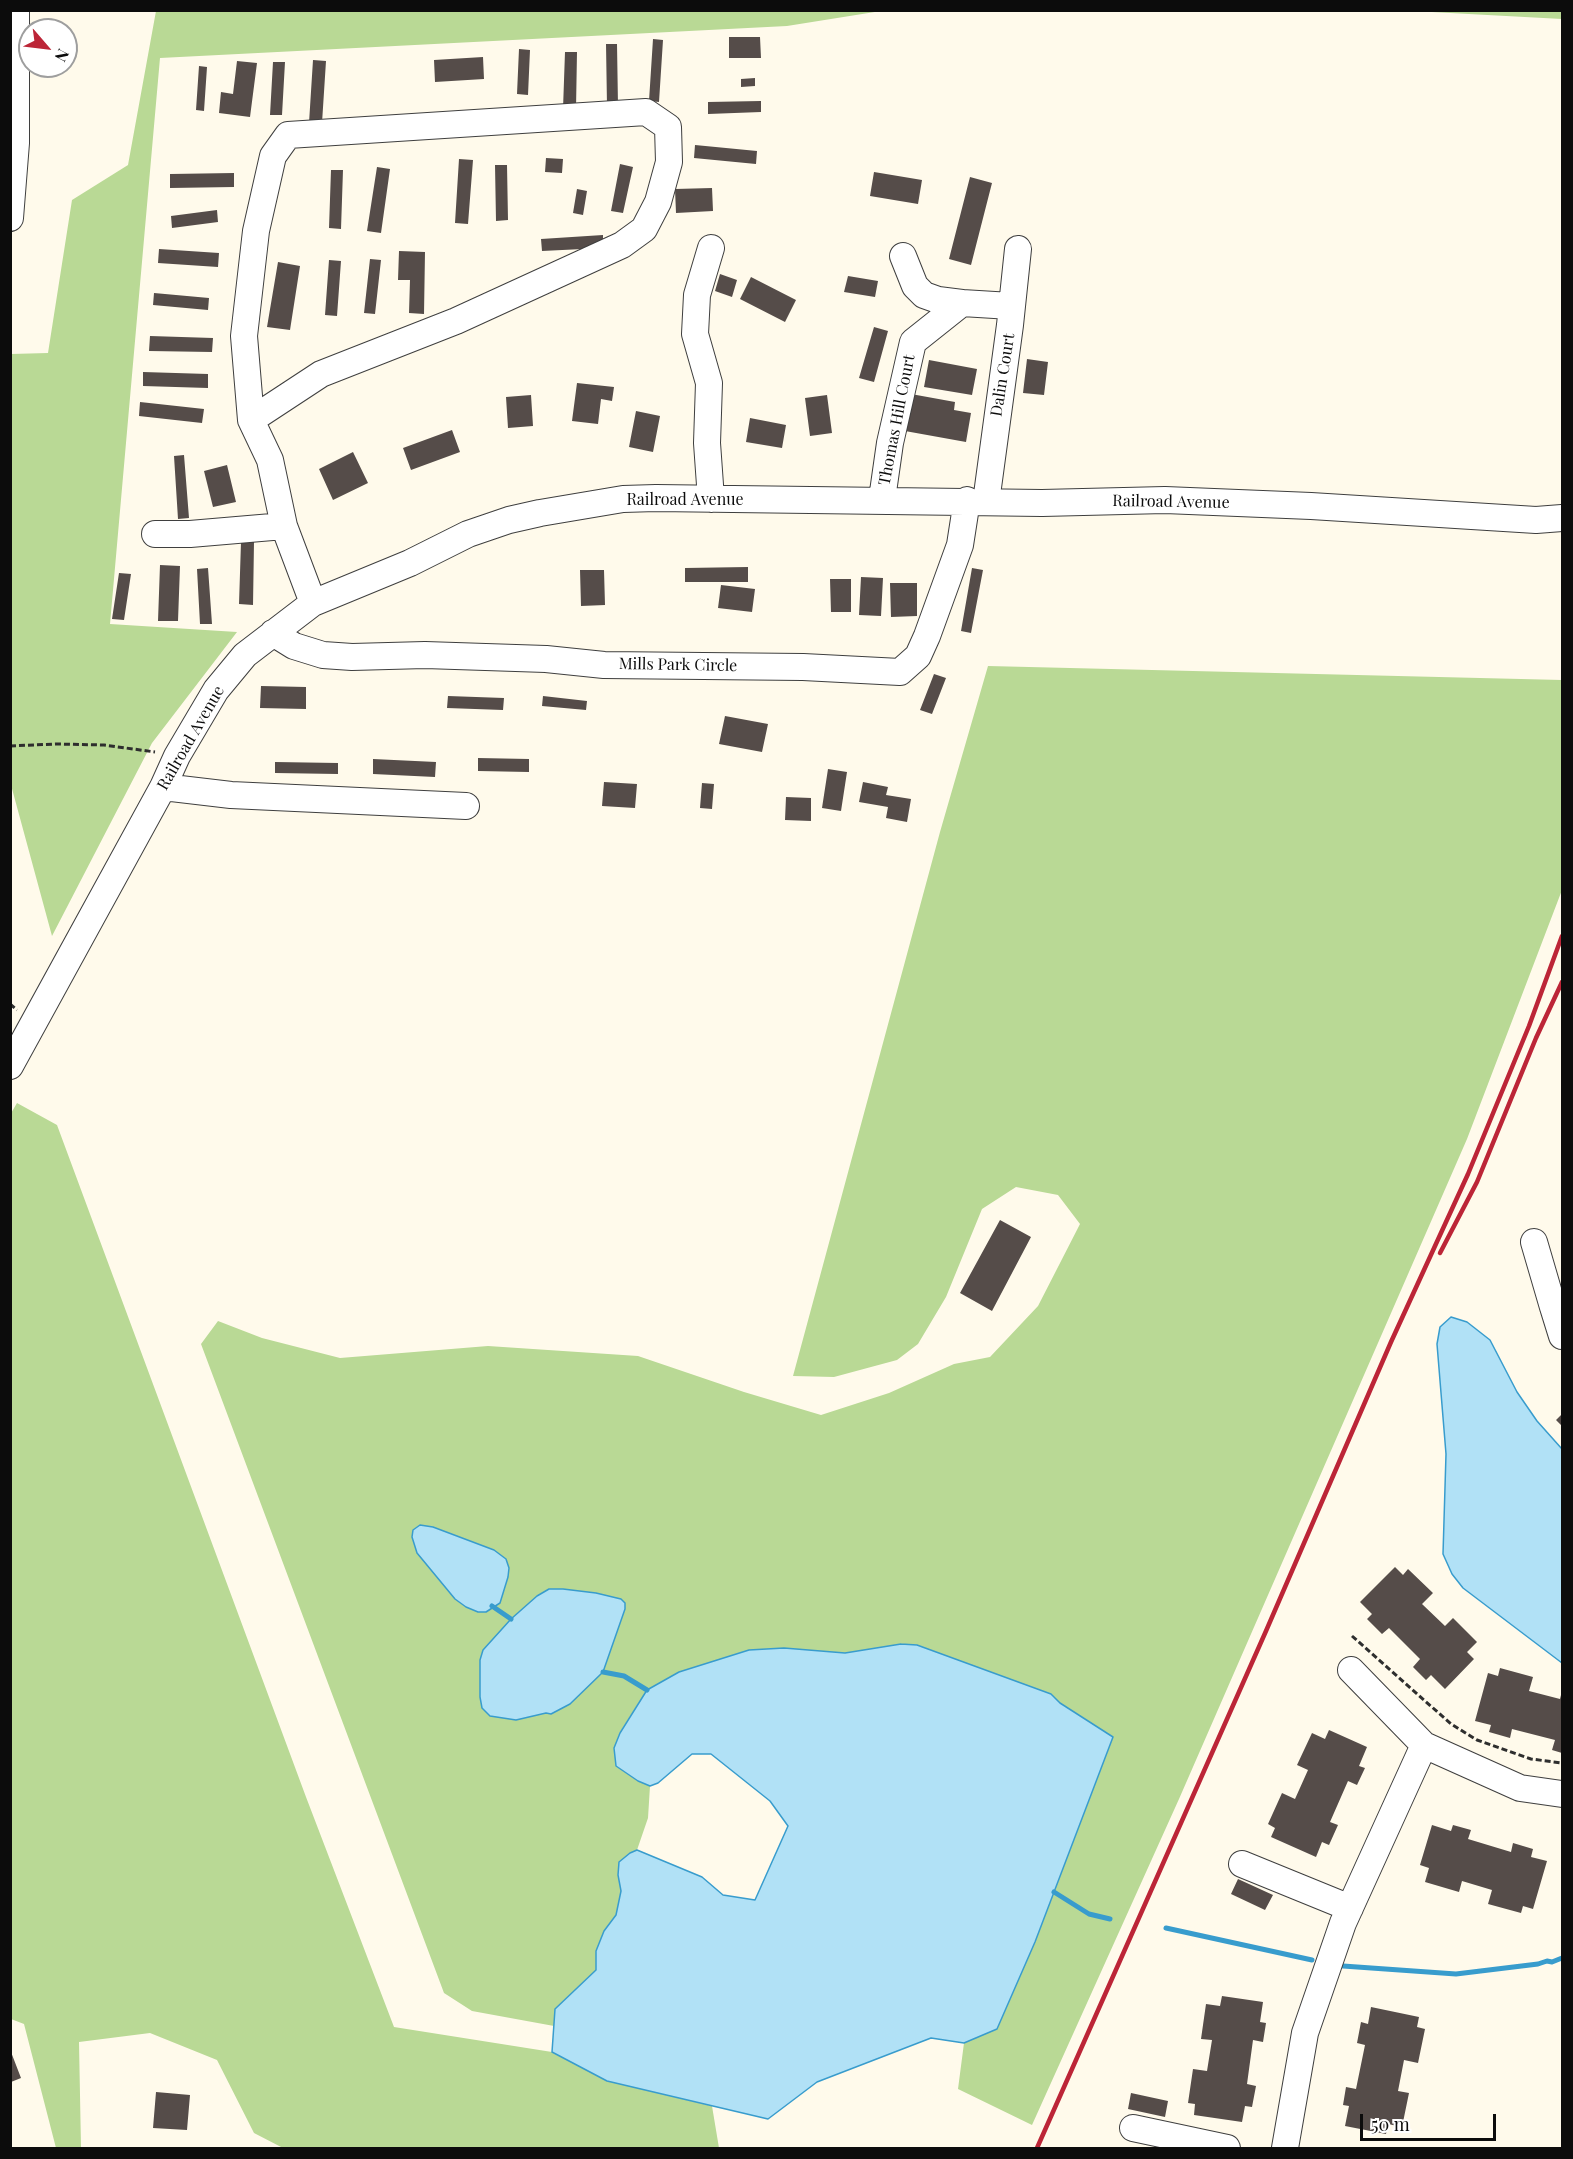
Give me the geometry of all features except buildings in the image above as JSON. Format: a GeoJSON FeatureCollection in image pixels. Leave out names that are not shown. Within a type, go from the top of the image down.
{"type":"FeatureCollection","features":[{"type":"Feature","properties":{"kind":"street"},"geometry":{"type":"LineString","coordinates":[[11,208],[16,143],[16,10]]}},
{"type":"Feature","properties":{"kind":"street"},"geometry":{"type":"LineString","coordinates":[[251,420],[321,374],[456,321],[622,245],[644,229],[658,202],[669,162],[668,128],[646,112],[288,135],[273,156],[256,231],[244,336],[251,420],[270,460],[285,526],[313,603]]}},
{"type":"Feature","properties":{"kind":"street"},"geometry":{"type":"LineString","coordinates":[[711,248],[697,296],[695,334],[709,383],[707,443],[711,499]]}},
{"type":"Feature","properties":{"kind":"street","name":"Dalin Court"},"geometry":{"type":"LineString","coordinates":[[976,501],[1010,325],[1018,249]]}},
{"type":"Feature","properties":{"kind":"street"},"geometry":{"type":"LineString","coordinates":[[903,256],[915,286],[924,295],[938,300],[1011,306]]}},
{"type":"Feature","properties":{"kind":"street","name":"Thomas Hill Court"},"geometry":{"type":"LineString","coordinates":[[882,499],[890,443],[913,342],[962,303]]}},
{"type":"Feature","properties":{"kind":"street","name":"Railroad Avenue"},"geometry":{"type":"LineString","coordinates":[[10,1066],[163,787],[177,756],[216,690],[245,656],[313,603],[410,562],[468,534],[509,520],[550,511],[623,499],[656,498],[1165,500],[1311,506],[1536,520],[1563,518]]}},
{"type":"Feature","properties":{"kind":"street","name":"Mills Park Circle"},"geometry":{"type":"LineString","coordinates":[[273,633],[294,646],[323,656],[425,655],[604,665],[803,667],[900,672],[918,656],[927,636],[976,501]]}},
{"type":"Feature","properties":{"kind":"street"},"geometry":{"type":"LineString","coordinates":[[155,534],[190,534],[285,526]]}},
{"type":"Feature","properties":{"kind":"street"},"geometry":{"type":"LineString","coordinates":[[163,787],[231,795],[466,806]]}},
{"type":"Feature","properties":{"kind":"street"},"geometry":{"type":"LineString","coordinates":[[1534,1242],[1558,1306],[1563,1336]]}},
{"type":"Feature","properties":{"kind":"street"},"geometry":{"type":"LineString","coordinates":[[1351,1670],[1424,1745],[1520,1788],[1563,1794]]}},
{"type":"Feature","properties":{"kind":"street"},"geometry":{"type":"LineString","coordinates":[[1285,2148],[1305,2033],[1350,1908],[1424,1745]]}},
{"type":"Feature","properties":{"kind":"street"},"geometry":{"type":"LineString","coordinates":[[1242,1864],[1350,1908]]}},
{"type":"Feature","properties":{"kind":"street"},"geometry":{"type":"LineString","coordinates":[[1133,2128],[1227,2148]]}},
{"type":"Feature","properties":{"kind":"path"},"geometry":{"type":"LineString","coordinates":[[10,746],[104,745],[177,756]]}},
{"type":"Feature","properties":{"kind":"path"},"geometry":{"type":"LineString","coordinates":[[1352,1636],[1451,1724],[1477,1740],[1531,1759],[1563,1763]]}},
{"type":"Feature","properties":{"kind":"green space"},"geometry":{"type":"Polygon","coordinates":[[[156,11],[881,11],[787,26],[160,58],[110,624],[237,632],[152,743],[52,936],[11,785],[11,354],[48,353],[72,200],[128,165],[156,11]]]}},
{"type":"Feature","properties":{"kind":"green space"},"geometry":{"type":"Polygon","coordinates":[[[1413,11],[1562,11],[1562,19],[1413,11]]]}},
{"type":"Feature","properties":{"kind":"green space"},"geometry":{"type":"Polygon","coordinates":[[[988,666],[1562,680],[1562,890],[1467,1139],[1179,1799],[1032,2125],[958,2089],[964,2043],[997,2029],[1035,1942],[1113,1737],[1060,1703],[1051,1694],[901,1644],[845,1653],[784,1648],[749,1650],[679,1672],[647,1690],[620,1732],[614,1748],[616,1766],[650,1786],[648,1818],[637,1850],[630,1853],[618,1875],[621,1891],[616,1915],[604,1931],[596,1951],[596,1970],[555,2009],[554,2026],[472,2011],[444,1993],[201,1344],[218,1321],[262,1338],[340,1358],[488,1346],[638,1356],[821,1415],[889,1393],[954,1364],[990,1357],[1038,1306],[1080,1224],[1058,1195],[1016,1187],[982,1209],[946,1297],[918,1344],[897,1360],[834,1377],[793,1376],[940,832],[988,666]]]}},
{"type":"Feature","properties":{"kind":"green space"},"geometry":{"type":"Polygon","coordinates":[[[17,1103],[57,1125],[306,1797],[394,2027],[552,2052],[607,2081],[712,2106],[719,2148],[283,2148],[254,2133],[217,2060],[150,2033],[79,2042],[81,2148],[56,2148],[24,2024],[11,2019],[10,1115],[17,1103]]]}},
{"type":"Feature","properties":{"kind":"water"},"geometry":{"type":"Polygon","coordinates":[[[1451,1317],[1467,1322],[1490,1340],[1517,1392],[1537,1421],[1562,1449],[1562,1663],[1463,1588],[1452,1574],[1443,1554],[1446,1454],[1437,1344],[1440,1327],[1451,1317]]]}},
{"type":"Feature","properties":{"kind":"water"},"geometry":{"type":"Polygon","coordinates":[[[420,1525],[433,1527],[494,1550],[506,1559],[509,1568],[508,1577],[500,1603],[486,1612],[478,1612],[455,1599],[417,1553],[412,1537],[413,1530],[420,1525]]]}},
{"type":"Feature","properties":{"kind":"water"},"geometry":{"type":"Polygon","coordinates":[[[549,1589],[596,1593],[621,1599],[625,1603],[625,1609],[603,1672],[570,1704],[551,1714],[546,1713],[516,1720],[490,1716],[482,1708],[480,1697],[480,1660],[483,1650],[511,1619],[537,1596],[549,1589]]]}},
{"type":"Feature","properties":{"kind":"water"},"geometry":{"type":"Polygon","coordinates":[[[901,1644],[917,1645],[1051,1694],[1060,1703],[1113,1737],[1035,1942],[997,2029],[964,2043],[931,2038],[817,2082],[768,2119],[607,2081],[552,2052],[555,2009],[596,1970],[596,1951],[604,1931],[616,1915],[621,1891],[618,1875],[619,1862],[637,1850],[702,1877],[723,1895],[755,1900],[788,1826],[770,1801],[711,1754],[692,1754],[658,1783],[650,1786],[616,1766],[614,1748],[620,1733],[647,1690],[679,1672],[749,1650],[784,1648],[845,1653],[901,1644]]]}},
{"type":"Feature","properties":{"kind":"waterway"},"geometry":{"type":"LineString","coordinates":[[492,1606],[511,1619]]}},
{"type":"Feature","properties":{"kind":"waterway"},"geometry":{"type":"LineString","coordinates":[[603,1672],[624,1676],[647,1690]]}},
{"type":"Feature","properties":{"kind":"waterway"},"geometry":{"type":"LineString","coordinates":[[1054,1892],[1089,1914],[1110,1919]]}},
{"type":"Feature","properties":{"kind":"waterway"},"geometry":{"type":"LineString","coordinates":[[1166,1928],[1312,1960]]}},
{"type":"Feature","properties":{"kind":"waterway"},"geometry":{"type":"LineString","coordinates":[[1343,1966],[1456,1974],[1552,1962],[1562,1958]]}},
{"type":"Feature","properties":{"kind":"railway"},"geometry":{"type":"LineString","coordinates":[[1037,2148],[1391,1342],[1468,1174],[1529,1026],[1562,936]]}},
{"type":"Feature","properties":{"kind":"railway"},"geometry":{"type":"LineString","coordinates":[[1440,1253],[1477,1182],[1536,1038],[1562,982]]}}]}
